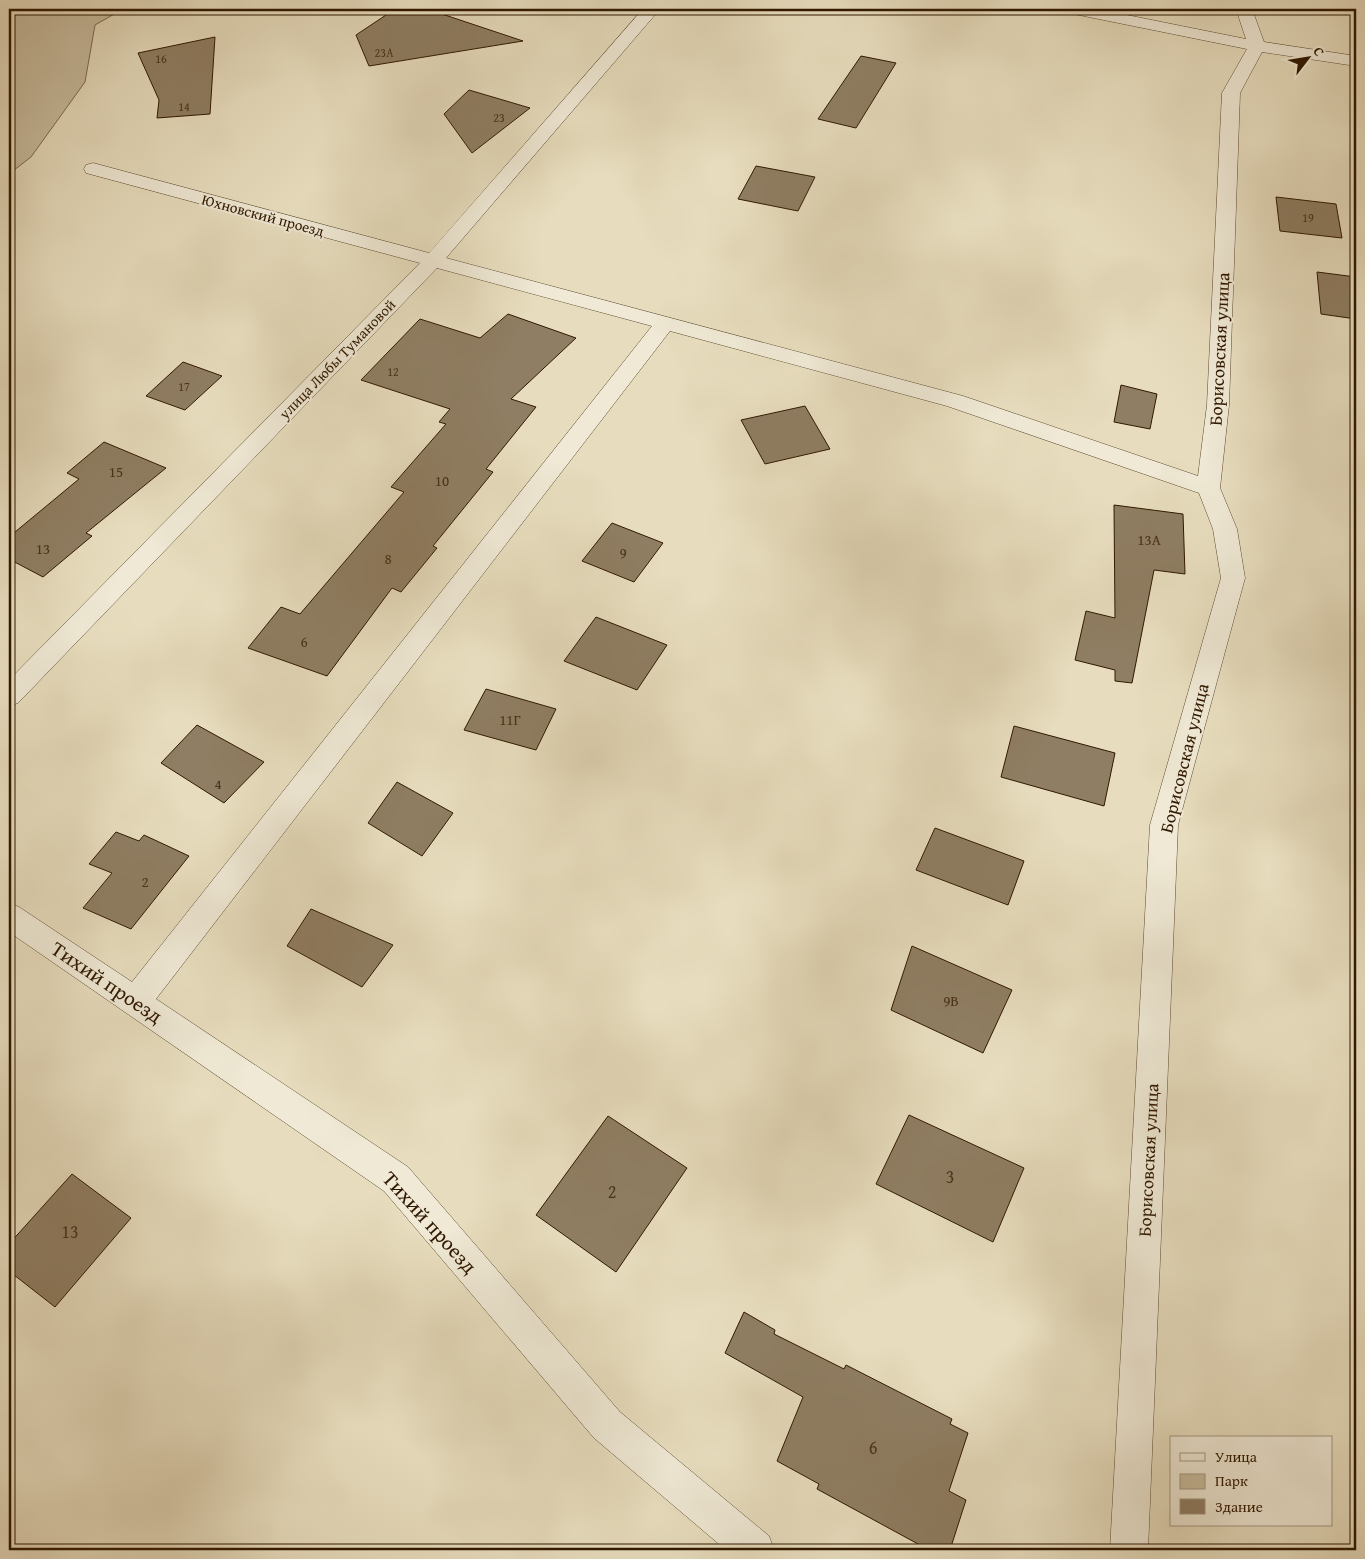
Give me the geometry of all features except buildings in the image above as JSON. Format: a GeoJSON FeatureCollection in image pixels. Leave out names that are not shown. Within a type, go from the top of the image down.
{"type":"FeatureCollection","features":[{"type":"Feature","properties":{"kind":"street","name":"улица Любы Тумановой"},"geometry":{"type":"LineString","coordinates":[[9,696],[433,261],[652,9]]}},
{"type":"Feature","properties":{"kind":"street"},"geometry":{"type":"LineString","coordinates":[[1074,9],[1257,46],[1356,61]]}},
{"type":"Feature","properties":{"kind":"street"},"geometry":{"type":"LineString","coordinates":[[1244,9],[1257,46]]}},
{"type":"Feature","properties":{"kind":"street","name":"Борисовская улица"},"geometry":{"type":"LineString","coordinates":[[1129,1550],[1164,824],[1233,578],[1224,529],[1208,488],[1218,406],[1231,93],[1257,46]]}},
{"type":"Feature","properties":{"kind":"street","name":"Юхновский проезд"},"geometry":{"type":"LineString","coordinates":[[93,169],[666,322],[955,402],[1208,488]]}},
{"type":"Feature","properties":{"kind":"street"},"geometry":{"type":"LineString","coordinates":[[136,1001],[666,322]]}},
{"type":"Feature","properties":{"kind":"street","name":"Тихий проезд"},"geometry":{"type":"LineString","coordinates":[[9,916],[396,1179],[607,1425],[755,1550]]}},
{"type":"Feature","properties":{"kind":"green space"},"geometry":{"type":"Polygon","coordinates":[[[9,9],[123,9],[95,25],[85,82],[31,157],[9,174],[9,9]]]}}]}
